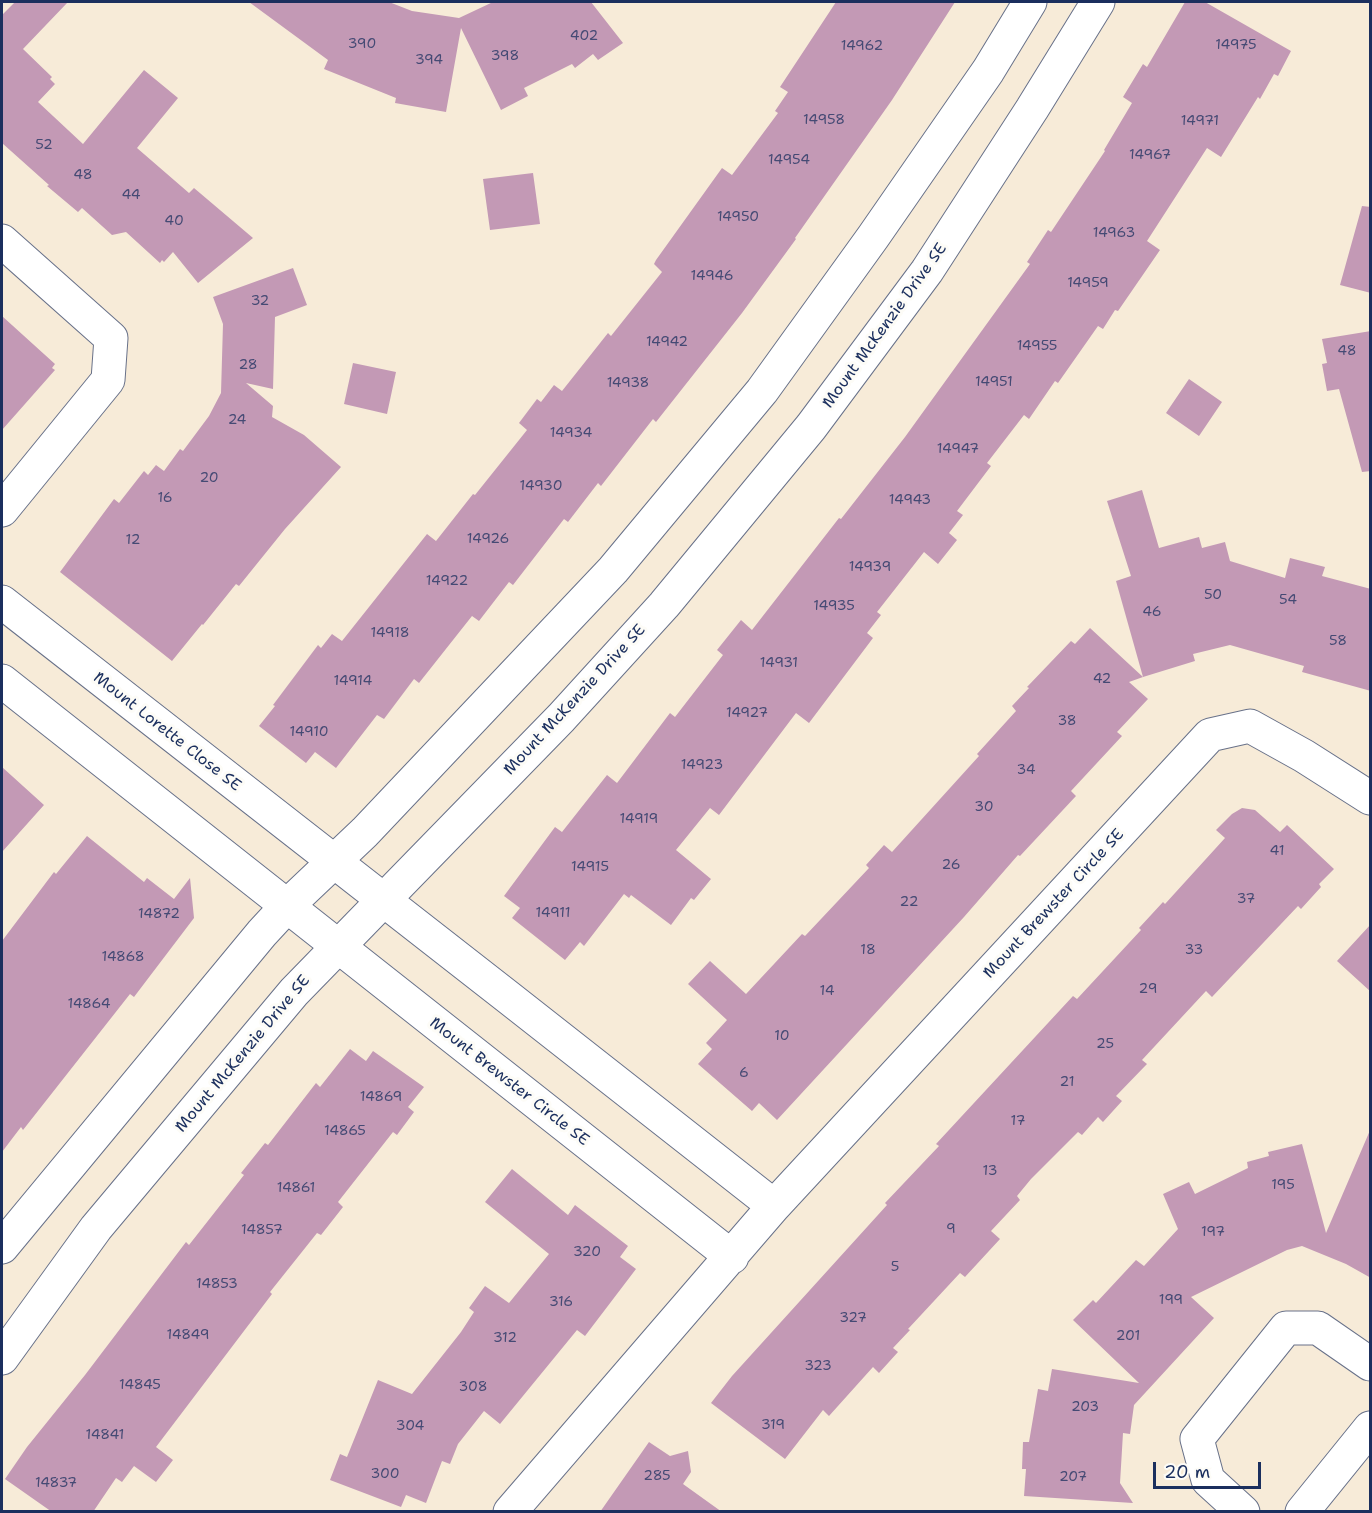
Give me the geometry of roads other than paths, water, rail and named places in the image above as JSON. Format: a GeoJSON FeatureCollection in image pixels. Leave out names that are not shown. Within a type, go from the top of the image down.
{"type":"FeatureCollection","features":[{"type":"Feature","properties":{"kind":"street"},"geometry":{"type":"LineString","coordinates":[[2,1247],[262,933],[365,832],[614,570],[762,391],[873,237],[988,71],[1030,2]]}},
{"type":"Feature","properties":{"kind":"street","name":"Mount McKenzie Drive SE"},"geometry":{"type":"LineString","coordinates":[[2,1358],[96,1228],[294,992],[561,718],[664,605],[811,427],[927,271],[1098,2]]}},
{"type":"Feature","properties":{"kind":"street"},"geometry":{"type":"LineString","coordinates":[[2,241],[111,338],[108,381],[2,510]]}},
{"type":"Feature","properties":{"kind":"street","name":"Mount Lorette Close SE"},"geometry":{"type":"LineString","coordinates":[[2,602],[332,862]]}},
{"type":"Feature","properties":{"kind":"street"},"geometry":{"type":"LineString","coordinates":[[2,681],[287,906]]}},
{"type":"Feature","properties":{"kind":"street","name":"Mount Brewster Circle SE"},"geometry":{"type":"LineString","coordinates":[[510,1512],[774,1206],[1210,735],[1250,726],[1304,756],[1371,798]]}},
{"type":"Feature","properties":{"kind":"street"},"geometry":{"type":"LineString","coordinates":[[332,862],[582,1054],[774,1206]]}},
{"type":"Feature","properties":{"kind":"street","name":"Mount Brewster Circle SE"},"geometry":{"type":"LineString","coordinates":[[287,906],[732,1257]]}},
{"type":"Feature","properties":{"kind":"street"},"geometry":{"type":"LineString","coordinates":[[1243,1512],[1208,1480],[1197,1439],[1286,1328],[1318,1328],[1371,1364]]}},
{"type":"Feature","properties":{"kind":"street"},"geometry":{"type":"LineString","coordinates":[[1302,1512],[1371,1428]]}}]}
